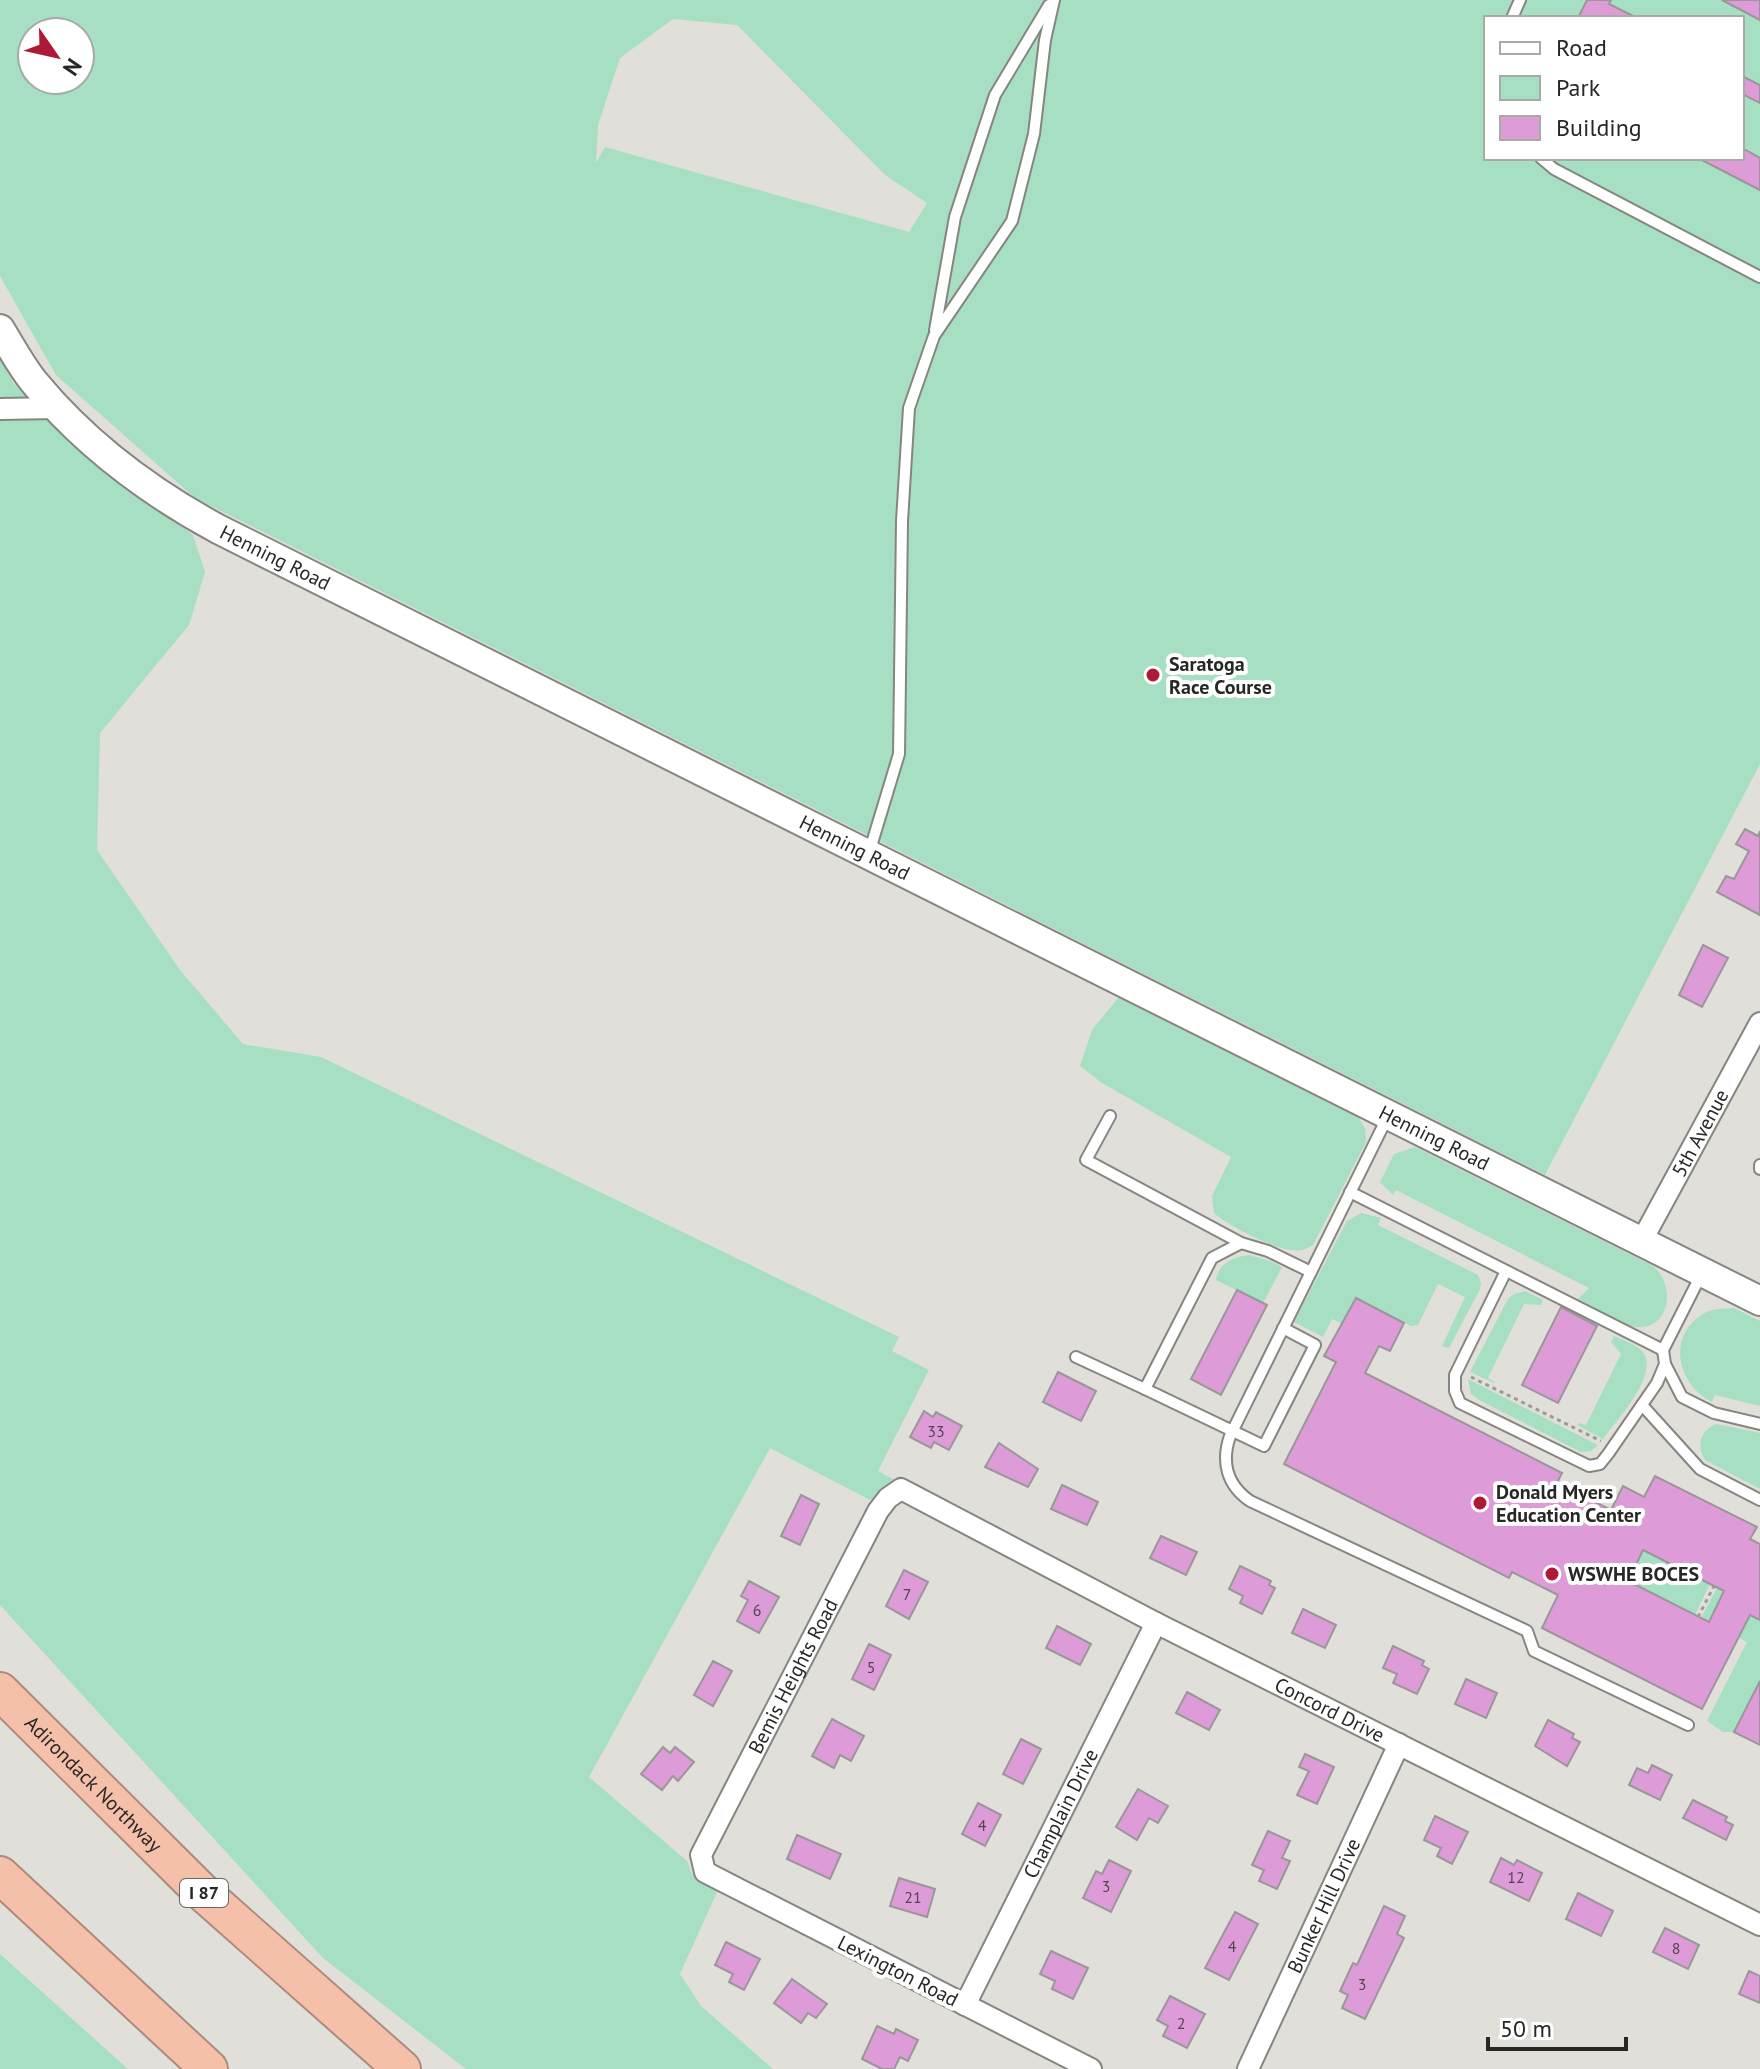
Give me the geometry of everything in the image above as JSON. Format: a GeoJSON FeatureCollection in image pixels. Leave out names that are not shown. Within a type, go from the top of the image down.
{"type":"FeatureCollection","features":[{"type":"Feature","properties":{"kind":"highway","name":"Adirondack Northway"},"geometry":{"type":"LineString","coordinates":[[8,1704],[200,1890],[402,2069]]}},
{"type":"Feature","properties":{"kind":"highway"},"geometry":{"type":"LineString","coordinates":[[0,1875],[209,2069]]}},
{"type":"Feature","properties":{"kind":"street","name":"Henning Road"},"geometry":{"type":"LineString","coordinates":[[0,329],[32,379],[57,408],[114,462],[179,508],[1760,1301]]}},
{"type":"Feature","properties":{"kind":"street"},"geometry":{"type":"LineString","coordinates":[[0,409],[57,408]]}},
{"type":"Feature","properties":{"kind":"street","name":"5th Avenue"},"geometry":{"type":"LineString","coordinates":[[1641,1242],[1755,1046],[1760,1023]]}},
{"type":"Feature","properties":{"kind":"street","name":"Concord Drive"},"geometry":{"type":"LineString","coordinates":[[901,1489],[1156,1623],[1760,1925]]}},
{"type":"Feature","properties":{"kind":"street","name":"Bemis Heights Road"},"geometry":{"type":"LineString","coordinates":[[705,1872],[701,1855],[708,1841],[878,1511],[888,1498],[901,1489]]}},
{"type":"Feature","properties":{"kind":"street","name":"Champlain Drive"},"geometry":{"type":"LineString","coordinates":[[965,2005],[1156,1623]]}},
{"type":"Feature","properties":{"kind":"street","name":"Bunker Hill Drive"},"geometry":{"type":"LineString","coordinates":[[1248,2069],[1399,1744]]}},
{"type":"Feature","properties":{"kind":"street","name":"Lexington Road"},"geometry":{"type":"LineString","coordinates":[[705,1872],[1091,2069]]}},
{"type":"Feature","properties":{"kind":"lane"},"geometry":{"type":"LineString","coordinates":[[934,336],[1012,221],[1034,134],[1053,0]]}},
{"type":"Feature","properties":{"kind":"lane"},"geometry":{"type":"LineString","coordinates":[[868,855],[899,754],[902,521],[909,408],[934,336],[955,217],[995,95],[1053,0]]}},
{"type":"Feature","properties":{"kind":"lane"},"geometry":{"type":"LineString","coordinates":[[1543,160],[1554,169],[1760,277]]}},
{"type":"Feature","properties":{"kind":"lane"},"geometry":{"type":"LineString","coordinates":[[1110,1116],[1086,1160],[1241,1243],[1268,1251],[1311,1272]]}},
{"type":"Feature","properties":{"kind":"lane"},"geometry":{"type":"LineString","coordinates":[[1388,1116],[1226,1447],[1226,1469],[1235,1488],[1250,1501],[1527,1631],[1534,1651],[1688,1725]]}},
{"type":"Feature","properties":{"kind":"lane"},"geometry":{"type":"LineString","coordinates":[[1350,1192],[1663,1350]]}},
{"type":"Feature","properties":{"kind":"lane"},"geometry":{"type":"LineString","coordinates":[[1145,1389],[1212,1258],[1241,1243]]}},
{"type":"Feature","properties":{"kind":"lane"},"geometry":{"type":"LineString","coordinates":[[1506,1271],[1455,1375],[1455,1391],[1460,1403],[1589,1466],[1600,1464],[1657,1383],[1665,1364]]}},
{"type":"Feature","properties":{"kind":"lane"},"geometry":{"type":"LineString","coordinates":[[1702,1272],[1663,1350],[1665,1364],[1682,1397],[1714,1413],[1760,1424]]}},
{"type":"Feature","properties":{"kind":"lane"},"geometry":{"type":"LineString","coordinates":[[1076,1357],[1264,1446],[1315,1345],[1283,1328]]}},
{"type":"Feature","properties":{"kind":"lane"},"geometry":{"type":"LineString","coordinates":[[1642,1405],[1700,1469],[1760,1500]]}},
{"type":"Feature","properties":{"kind":"path"},"geometry":{"type":"LineString","coordinates":[[1469,1375],[1601,1441]]}},
{"type":"Feature","properties":{"kind":"path"},"geometry":{"type":"LineString","coordinates":[[1698,1617],[1714,1586]]}},
{"type":"Feature","properties":{"kind":"green space","name":"Saratoga Race Course"},"geometry":{"type":"Polygon","coordinates":[[[0,0],[1760,0],[1760,764],[1545,1175],[195,498],[56,375],[0,276],[0,0]],[[673,19],[620,58],[598,125],[596,163],[605,147],[909,232],[927,203],[885,175],[737,25],[673,19]]]}},
{"type":"Feature","properties":{"kind":"green space"},"geometry":{"type":"Polygon","coordinates":[[[0,359],[14,384],[76,448],[193,535],[205,572],[189,625],[100,733],[97,850],[180,970],[243,1044],[321,1057],[899,1337],[892,1351],[929,1370],[878,1471],[902,1484],[883,1489],[870,1500],[770,1448],[589,1777],[687,1861],[693,1876],[717,1892],[680,1974],[701,2006],[773,2069],[466,2069],[323,1958],[0,1605],[0,359]]]}},
{"type":"Feature","properties":{"kind":"green space"},"geometry":{"type":"Polygon","coordinates":[[[1119,997],[1359,1118],[1365,1128],[1366,1142],[1313,1245],[1302,1250],[1282,1248],[1231,1225],[1214,1213],[1212,1196],[1231,1157],[1102,1083],[1080,1066],[1092,1030],[1119,997]]]}},
{"type":"Feature","properties":{"kind":"green space"},"geometry":{"type":"Polygon","coordinates":[[[1415,1147],[1653,1266],[1661,1275],[1667,1295],[1662,1315],[1647,1326],[1623,1323],[1578,1299],[1589,1288],[1396,1190],[1393,1195],[1380,1182],[1394,1154],[1415,1147]]]}},
{"type":"Feature","properties":{"kind":"green space"},"geometry":{"type":"Polygon","coordinates":[[[1361,1213],[1381,1218],[1378,1225],[1478,1275],[1480,1289],[1449,1348],[1442,1346],[1465,1297],[1438,1284],[1418,1325],[1411,1326],[1356,1299],[1343,1324],[1332,1319],[1323,1337],[1294,1322],[1347,1221],[1361,1213]]]}},
{"type":"Feature","properties":{"kind":"green space"},"geometry":{"type":"Polygon","coordinates":[[[1249,1255],[1282,1267],[1263,1303],[1216,1280],[1220,1269],[1228,1262],[1249,1255]]]}},
{"type":"Feature","properties":{"kind":"green space"},"geometry":{"type":"Polygon","coordinates":[[[1525,1291],[1543,1300],[1541,1305],[1524,1304],[1488,1378],[1495,1382],[1470,1372],[1508,1299],[1525,1291]]]}},
{"type":"Feature","properties":{"kind":"green space"},"geometry":{"type":"Polygon","coordinates":[[[1734,1308],[1760,1321],[1760,1406],[1715,1395],[1712,1402],[1700,1394],[1684,1373],[1681,1347],[1691,1324],[1710,1311],[1734,1308]]]}},
{"type":"Feature","properties":{"kind":"green space"},"geometry":{"type":"Polygon","coordinates":[[[1614,1336],[1642,1351],[1646,1371],[1627,1409],[1603,1439],[1577,1425],[1586,1425],[1621,1354],[1611,1342],[1614,1336]]]}},
{"type":"Feature","properties":{"kind":"green space"},"geometry":{"type":"Polygon","coordinates":[[[1468,1379],[1598,1445],[1591,1451],[1581,1452],[1479,1400],[1471,1394],[1468,1379]]]}},
{"type":"Feature","properties":{"kind":"green space"},"geometry":{"type":"Polygon","coordinates":[[[1716,1424],[1760,1433],[1760,1489],[1705,1460],[1701,1439],[1706,1430],[1716,1424]]]}},
{"type":"Feature","properties":{"kind":"green space"},"geometry":{"type":"Polygon","coordinates":[[[1643,1550],[1710,1584],[1695,1615],[1628,1581],[1643,1550]]]}},
{"type":"Feature","properties":{"kind":"green space"},"geometry":{"type":"Polygon","coordinates":[[[1717,1588],[1760,1620],[1760,1681],[1734,1732],[1723,1732],[1707,1721],[1747,1642],[1701,1618],[1717,1588]]]}},
{"type":"Feature","properties":{"kind":"green space"},"geometry":{"type":"Polygon","coordinates":[[[0,1954],[128,2069],[0,2069],[0,1954]]]}},
{"type":"Feature","properties":{"kind":"building"},"geometry":{"type":"Polygon","coordinates":[[[1587,0],[1611,0],[1609,4],[1633,16],[1579,16],[1587,0]]]}},
{"type":"Feature","properties":{"kind":"building"},"geometry":{"type":"Polygon","coordinates":[[[1722,0],[1760,0],[1760,20],[1722,0]]]}},
{"type":"Feature","properties":{"kind":"building"},"geometry":{"type":"Polygon","coordinates":[[[1744,77],[1760,85],[1760,103],[1744,95],[1744,77]]]}},
{"type":"Feature","properties":{"kind":"building"},"geometry":{"type":"Polygon","coordinates":[[[1744,149],[1760,158],[1760,190],[1702,160],[1744,160],[1744,149]]]}},
{"type":"Feature","properties":{"kind":"building"},"geometry":{"type":"Polygon","coordinates":[[[1745,829],[1758,836],[1760,831],[1760,915],[1717,892],[1726,876],[1734,879],[1749,851],[1736,844],[1745,829]]]}},
{"type":"Feature","properties":{"kind":"building"},"geometry":{"type":"Polygon","coordinates":[[[1703,945],[1728,958],[1702,1007],[1679,995],[1703,945]]]}},
{"type":"Feature","properties":{"kind":"building"},"geometry":{"type":"Polygon","coordinates":[[[1237,1290],[1267,1305],[1221,1395],[1191,1379],[1237,1290]]]}},
{"type":"Feature","properties":{"kind":"building","name":"Donald Myers Education Center"},"geometry":{"type":"Polygon","coordinates":[[[1356,1298],[1404,1323],[1390,1351],[1379,1346],[1365,1373],[1562,1473],[1557,1483],[1611,1510],[1623,1486],[1644,1497],[1655,1476],[1757,1527],[1750,1539],[1760,1544],[1760,1620],[1750,1615],[1702,1709],[1542,1628],[1558,1595],[1512,1572],[1509,1578],[1284,1464],[1336,1362],[1324,1356],[1356,1298]],[[1643,1550],[1628,1581],[1709,1622],[1724,1591],[1643,1550]]]}},
{"type":"Feature","properties":{"kind":"building"},"geometry":{"type":"Polygon","coordinates":[[[1561,1307],[1597,1326],[1558,1403],[1522,1385],[1561,1307]]]}},
{"type":"Feature","properties":{"kind":"building"},"geometry":{"type":"Polygon","coordinates":[[[1058,1372],[1096,1391],[1081,1421],[1043,1402],[1058,1372]]]}},
{"type":"Feature","properties":{"kind":"building"},"geometry":{"type":"Polygon","coordinates":[[[924,1411],[933,1417],[936,1412],[962,1426],[949,1450],[934,1442],[931,1448],[910,1437],[924,1411]]]}},
{"type":"Feature","properties":{"kind":"building"},"geometry":{"type":"Polygon","coordinates":[[[999,1443],[1038,1469],[1028,1487],[985,1467],[999,1443]]]}},
{"type":"Feature","properties":{"kind":"building"},"geometry":{"type":"Polygon","coordinates":[[[1062,1485],[1098,1502],[1087,1525],[1051,1509],[1062,1485]]]}},
{"type":"Feature","properties":{"kind":"building"},"geometry":{"type":"Polygon","coordinates":[[[801,1495],[819,1504],[800,1545],[781,1536],[801,1495]]]}},
{"type":"Feature","properties":{"kind":"building"},"geometry":{"type":"Polygon","coordinates":[[[1161,1536],[1197,1552],[1186,1575],[1150,1558],[1161,1536]]]}},
{"type":"Feature","properties":{"kind":"building"},"geometry":{"type":"Polygon","coordinates":[[[1240,1566],[1271,1581],[1269,1585],[1275,1588],[1262,1614],[1240,1603],[1243,1596],[1229,1589],[1240,1566]]]}},
{"type":"Feature","properties":{"kind":"building"},"geometry":{"type":"Polygon","coordinates":[[[904,1570],[928,1582],[909,1619],[886,1606],[904,1570]]]}},
{"type":"Feature","properties":{"kind":"building"},"geometry":{"type":"Polygon","coordinates":[[[749,1581],[779,1597],[759,1633],[737,1621],[748,1600],[741,1596],[749,1581]]]}},
{"type":"Feature","properties":{"kind":"building"},"geometry":{"type":"Polygon","coordinates":[[[1303,1609],[1336,1625],[1325,1648],[1292,1633],[1303,1609]]]}},
{"type":"Feature","properties":{"kind":"building"},"geometry":{"type":"Polygon","coordinates":[[[1057,1626],[1091,1644],[1080,1665],[1046,1648],[1057,1626]]]}},
{"type":"Feature","properties":{"kind":"building"},"geometry":{"type":"Polygon","coordinates":[[[869,1644],[891,1655],[874,1690],[852,1679],[869,1644]]]}},
{"type":"Feature","properties":{"kind":"building"},"geometry":{"type":"Polygon","coordinates":[[[1393,1646],[1424,1661],[1422,1665],[1429,1669],[1417,1694],[1393,1683],[1397,1674],[1383,1668],[1393,1646]]]}},
{"type":"Feature","properties":{"kind":"building"},"geometry":{"type":"Polygon","coordinates":[[[713,1661],[732,1671],[713,1706],[694,1695],[713,1661]]]}},
{"type":"Feature","properties":{"kind":"building"},"geometry":{"type":"Polygon","coordinates":[[[1466,1679],[1497,1693],[1486,1718],[1455,1704],[1466,1679]]]}},
{"type":"Feature","properties":{"kind":"building"},"geometry":{"type":"Polygon","coordinates":[[[1760,1681],[1760,1745],[1734,1732],[1760,1681]]]}},
{"type":"Feature","properties":{"kind":"building"},"geometry":{"type":"Polygon","coordinates":[[[1187,1692],[1220,1710],[1209,1730],[1176,1713],[1187,1692]]]}},
{"type":"Feature","properties":{"kind":"building"},"geometry":{"type":"Polygon","coordinates":[[[832,1719],[864,1736],[851,1761],[840,1755],[834,1768],[812,1756],[832,1719]]]}},
{"type":"Feature","properties":{"kind":"building"},"geometry":{"type":"Polygon","coordinates":[[[1548,1720],[1574,1734],[1572,1738],[1580,1742],[1567,1766],[1535,1746],[1548,1720]]]}},
{"type":"Feature","properties":{"kind":"building"},"geometry":{"type":"Polygon","coordinates":[[[1021,1739],[1041,1749],[1023,1784],[1003,1774],[1021,1739]]]}},
{"type":"Feature","properties":{"kind":"building"},"geometry":{"type":"Polygon","coordinates":[[[663,1747],[670,1753],[675,1747],[694,1762],[678,1781],[673,1776],[662,1790],[641,1774],[663,1747]]]}},
{"type":"Feature","properties":{"kind":"building"},"geometry":{"type":"Polygon","coordinates":[[[1305,1754],[1334,1767],[1317,1804],[1297,1795],[1309,1771],[1299,1767],[1305,1754]]]}},
{"type":"Feature","properties":{"kind":"building"},"geometry":{"type":"Polygon","coordinates":[[[1652,1765],[1672,1775],[1660,1800],[1629,1785],[1637,1768],[1648,1773],[1652,1765]]]}},
{"type":"Feature","properties":{"kind":"building"},"geometry":{"type":"Polygon","coordinates":[[[1138,1789],[1168,1806],[1158,1823],[1149,1818],[1137,1840],[1116,1827],[1138,1789]]]}},
{"type":"Feature","properties":{"kind":"building"},"geometry":{"type":"Polygon","coordinates":[[[1693,1800],[1727,1817],[1725,1821],[1733,1825],[1726,1840],[1683,1818],[1693,1800]]]}},
{"type":"Feature","properties":{"kind":"building"},"geometry":{"type":"Polygon","coordinates":[[[978,1803],[1001,1815],[985,1846],[962,1834],[978,1803]]]}},
{"type":"Feature","properties":{"kind":"building"},"geometry":{"type":"Polygon","coordinates":[[[1435,1816],[1468,1832],[1452,1864],[1437,1856],[1441,1848],[1424,1840],[1435,1816]]]}},
{"type":"Feature","properties":{"kind":"building"},"geometry":{"type":"Polygon","coordinates":[[[1268,1831],[1290,1841],[1282,1858],[1290,1861],[1277,1889],[1259,1881],[1264,1870],[1252,1865],[1268,1831]]]}},
{"type":"Feature","properties":{"kind":"building"},"geometry":{"type":"Polygon","coordinates":[[[797,1835],[841,1854],[830,1879],[787,1859],[797,1835]]]}},
{"type":"Feature","properties":{"kind":"building"},"geometry":{"type":"Polygon","coordinates":[[[1501,1858],[1514,1865],[1517,1860],[1542,1873],[1529,1901],[1490,1882],[1501,1858]]]}},
{"type":"Feature","properties":{"kind":"building"},"geometry":{"type":"Polygon","coordinates":[[[1109,1860],[1131,1871],[1111,1912],[1083,1898],[1096,1871],[1102,1874],[1109,1860]]]}},
{"type":"Feature","properties":{"kind":"building"},"geometry":{"type":"Polygon","coordinates":[[[899,1878],[935,1889],[927,1917],[890,1906],[899,1878]]]}},
{"type":"Feature","properties":{"kind":"building"},"geometry":{"type":"Polygon","coordinates":[[[1578,1893],[1613,1911],[1601,1936],[1566,1919],[1578,1893]]]}},
{"type":"Feature","properties":{"kind":"building"},"geometry":{"type":"Polygon","coordinates":[[[1384,1906],[1405,1916],[1397,1934],[1404,1938],[1365,2019],[1342,2008],[1348,1995],[1340,1991],[1353,1963],[1357,1965],[1384,1906]]]}},
{"type":"Feature","properties":{"kind":"building"},"geometry":{"type":"Polygon","coordinates":[[[1235,1912],[1258,1924],[1229,1980],[1205,1968],[1235,1912]]]}},
{"type":"Feature","properties":{"kind":"building"},"geometry":{"type":"Polygon","coordinates":[[[1665,1928],[1699,1945],[1688,1969],[1653,1952],[1665,1928]]]}},
{"type":"Feature","properties":{"kind":"building"},"geometry":{"type":"Polygon","coordinates":[[[726,1942],[760,1959],[744,1990],[729,1982],[733,1974],[715,1965],[726,1942]]]}},
{"type":"Feature","properties":{"kind":"building"},"geometry":{"type":"Polygon","coordinates":[[[1051,1951],[1088,1968],[1073,1999],[1052,1989],[1055,1981],[1040,1974],[1051,1951]]]}},
{"type":"Feature","properties":{"kind":"building"},"geometry":{"type":"Polygon","coordinates":[[[1749,1971],[1760,1976],[1760,2003],[1739,1994],[1749,1971]]]}},
{"type":"Feature","properties":{"kind":"building"},"geometry":{"type":"Polygon","coordinates":[[[792,1979],[827,2004],[816,2018],[808,2013],[801,2023],[774,2003],[792,1979]]]}},
{"type":"Feature","properties":{"kind":"building"},"geometry":{"type":"Polygon","coordinates":[[[1170,1996],[1205,2014],[1187,2048],[1163,2036],[1168,2026],[1157,2020],[1170,1996]]]}},
{"type":"Feature","properties":{"kind":"building"},"geometry":{"type":"Polygon","coordinates":[[[877,2026],[894,2034],[896,2029],[918,2040],[908,2061],[900,2057],[894,2069],[882,2069],[862,2059],[877,2026]]]}},
{"type":"Feature","properties":{"kind":"place","name":"Saratoga Race Course"},"geometry":{"type":"Point","coordinates":[1153,675]}},
{"type":"Feature","properties":{"kind":"place","name":"Donald Myers Education Center"},"geometry":{"type":"Point","coordinates":[1480,1503]}},
{"type":"Feature","properties":{"kind":"place","name":"WSWHE BOCES"},"geometry":{"type":"Point","coordinates":[1552,1574]}}]}
